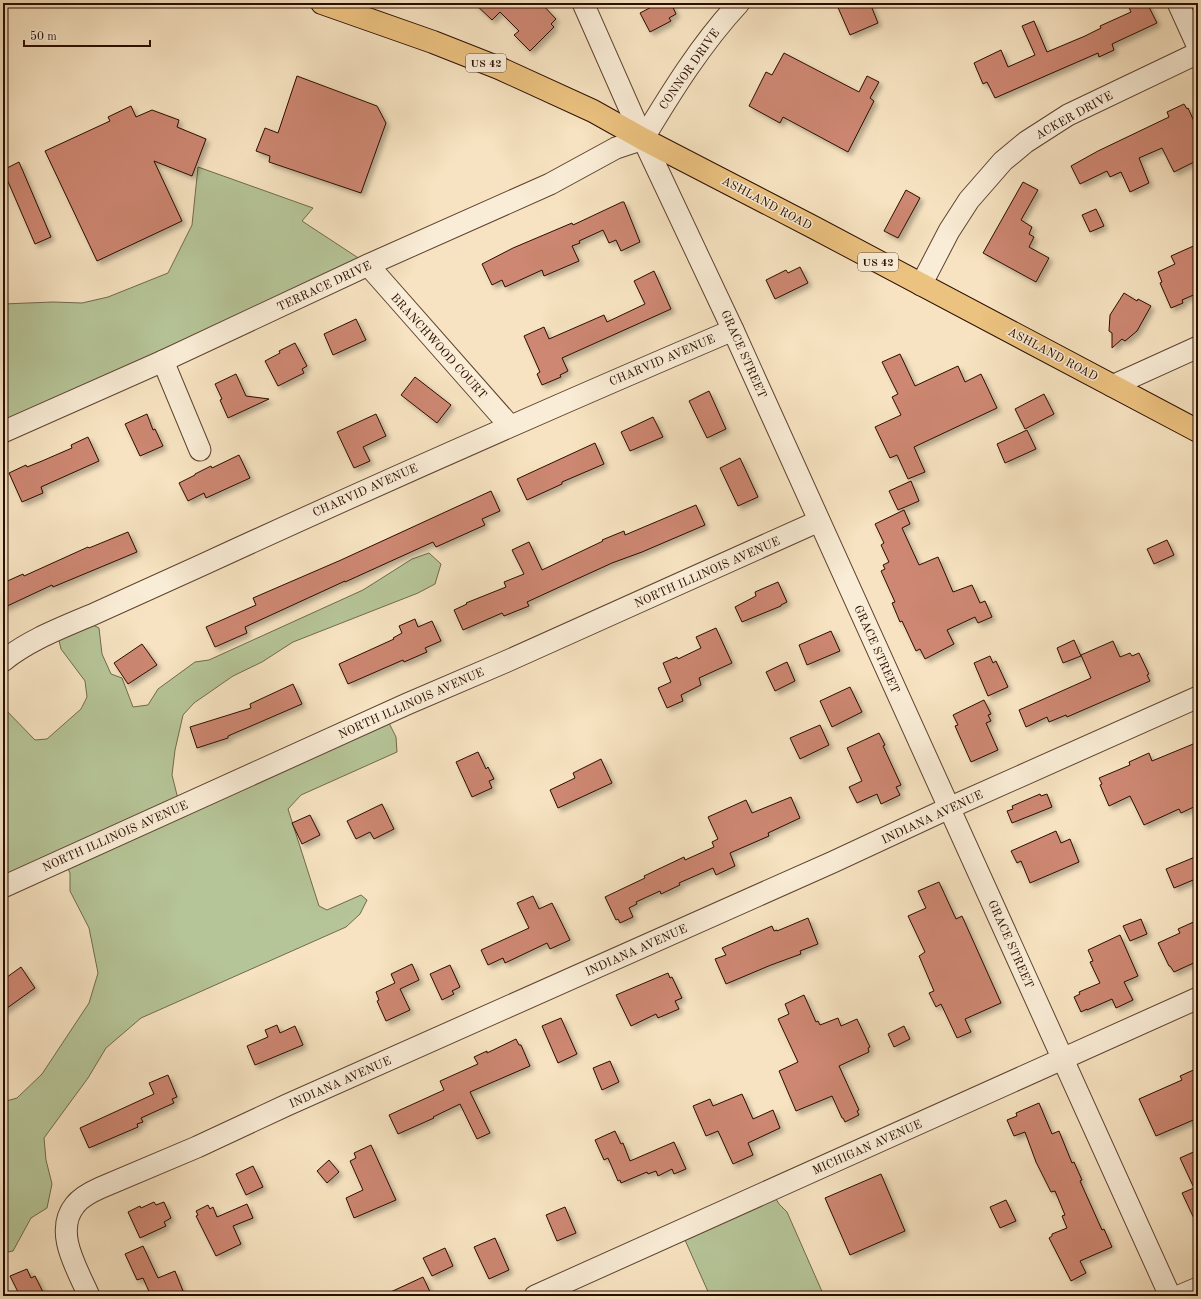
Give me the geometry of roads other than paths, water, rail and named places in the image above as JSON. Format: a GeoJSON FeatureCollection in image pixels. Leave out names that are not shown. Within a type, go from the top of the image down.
{"type":"FeatureCollection","features":[{"type":"Feature","properties":{"kind":"main road","name":"ASHLAND ROAD"},"geometry":{"type":"LineString","coordinates":[[322,3],[433,42],[499,68],[593,111],[643,139],[806,223],[1198,431]]}},
{"type":"Feature","properties":{"kind":"street","name":"GRACE STREET"},"geometry":{"type":"LineString","coordinates":[[583,3],[643,139],[819,521],[1170,1296]]}},
{"type":"Feature","properties":{"kind":"street","name":"CONNOR DRIVE"},"geometry":{"type":"LineString","coordinates":[[643,139],[692,62],[739,3]]}},
{"type":"Feature","properties":{"kind":"street"},"geometry":{"type":"LineString","coordinates":[[1178,3],[1198,47]]}},
{"type":"Feature","properties":{"kind":"street","name":"ACKER DRIVE"},"geometry":{"type":"LineString","coordinates":[[921,285],[949,231],[969,200],[1003,161],[1026,142],[1068,115],[1198,53]]}},
{"type":"Feature","properties":{"kind":"street","name":"TERRACE DRIVE"},"geometry":{"type":"LineString","coordinates":[[3,432],[163,361],[368,265],[550,184],[616,148],[643,139]]}},
{"type":"Feature","properties":{"kind":"street","name":"BRANCHWOOD COURT"},"geometry":{"type":"LineString","coordinates":[[368,265],[510,426]]}},
{"type":"Feature","properties":{"kind":"street","name":"CHARVID AVENUE"},"geometry":{"type":"LineString","coordinates":[[3,661],[19,649],[43,636],[133,597],[336,503],[732,330]]}},
{"type":"Feature","properties":{"kind":"street"},"geometry":{"type":"LineString","coordinates":[[1112,386],[1198,347]]}},
{"type":"Feature","properties":{"kind":"street"},"geometry":{"type":"LineString","coordinates":[[163,361],[200,450]]}},
{"type":"Feature","properties":{"kind":"street","name":"NORTH ILLINOIS AVENUE"},"geometry":{"type":"LineString","coordinates":[[3,887],[408,704],[819,521]]}},
{"type":"Feature","properties":{"kind":"street","name":"INDIANA AVENUE"},"geometry":{"type":"LineString","coordinates":[[89,1296],[73,1260],[66,1238],[66,1226],[69,1213],[75,1204],[85,1195],[197,1147],[1198,697]]}},
{"type":"Feature","properties":{"kind":"street","name":"MICHIGAN AVENUE"},"geometry":{"type":"LineString","coordinates":[[535,1296],[1198,998]]}},
{"type":"Feature","properties":{"kind":"street"},"geometry":{"type":"LineString","coordinates":[[1179,1296],[1198,1288]]}}]}
